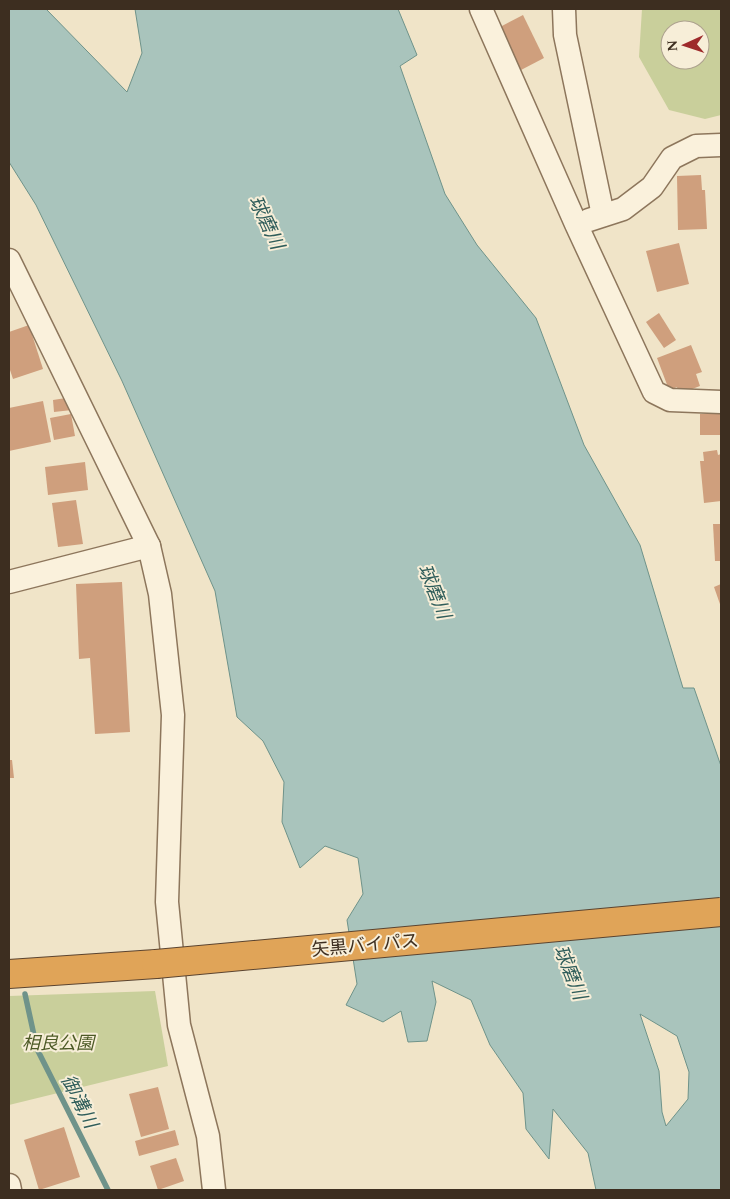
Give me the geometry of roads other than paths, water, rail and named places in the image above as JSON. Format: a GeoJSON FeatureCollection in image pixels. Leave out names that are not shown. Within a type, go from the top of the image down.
{"type":"FeatureCollection","features":[{"type":"Feature","properties":{"kind":"highway","name":"矢黒バイパス"},"geometry":{"type":"LineString","coordinates":[[9,974],[156,964],[721,912]]}},
{"type":"Feature","properties":{"kind":"street"},"geometry":{"type":"LineString","coordinates":[[481,9],[576,224],[654,392],[670,400],[721,402]]}},
{"type":"Feature","properties":{"kind":"street"},"geometry":{"type":"LineString","coordinates":[[564,9],[565,35],[603,215]]}},
{"type":"Feature","properties":{"kind":"street"},"geometry":{"type":"LineString","coordinates":[[576,224],[623,208],[652,187],[672,158],[696,146],[721,145]]}},
{"type":"Feature","properties":{"kind":"street"},"geometry":{"type":"LineString","coordinates":[[9,260],[148,546],[160,594],[172,715],[167,902],[178,1025],[208,1136],[214,1190]]}},
{"type":"Feature","properties":{"kind":"street"},"geometry":{"type":"LineString","coordinates":[[9,582],[148,546]]}},
{"type":"Feature","properties":{"kind":"street"},"geometry":{"type":"LineString","coordinates":[[9,1185],[10,1190]]}},
{"type":"Feature","properties":{"kind":"water","name":"球磨川"},"geometry":{"type":"Polygon","coordinates":[[[9,9],[46,9],[127,92],[142,53],[135,9],[398,9],[417,55],[400,66],[445,194],[477,245],[536,318],[584,445],[640,545],[683,688],[694,688],[721,766],[721,1190],[596,1190],[588,1153],[553,1109],[549,1159],[526,1129],[523,1093],[490,1045],[471,1000],[432,981],[436,1002],[427,1041],[408,1042],[401,1011],[383,1022],[346,1005],[357,984],[347,920],[363,894],[358,858],[325,846],[300,868],[282,822],[284,782],[263,741],[237,717],[215,591],[122,381],[36,205],[9,162],[9,9]],[[640,1014],[659,1071],[662,1112],[666,1126],[688,1099],[689,1072],[677,1036],[640,1014]]]}},
{"type":"Feature","properties":{"kind":"waterway","name":"御溝川"},"geometry":{"type":"LineString","coordinates":[[25,994],[37,1049],[108,1190]]}},
{"type":"Feature","properties":{"kind":"park label","name":"相良公園"},"geometry":{"type":"Point","coordinates":[58,1043]}}]}
